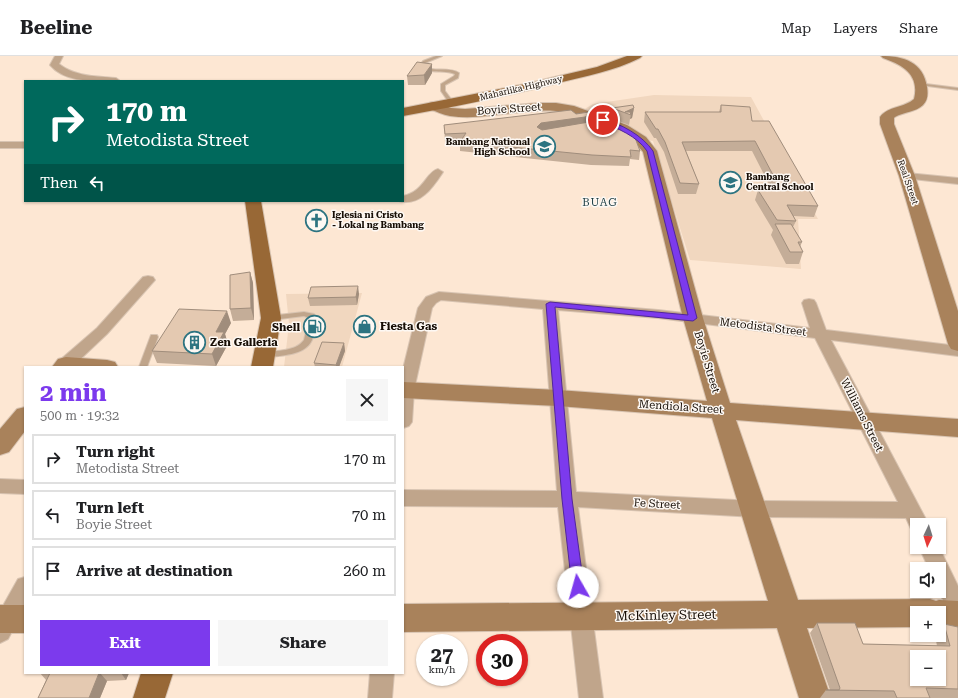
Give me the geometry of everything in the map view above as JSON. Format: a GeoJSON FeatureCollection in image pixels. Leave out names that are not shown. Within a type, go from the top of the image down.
{"type":"FeatureCollection","features":[{"type":"Feature","properties":{"kind":"main road","name":"Maharlika Highway"},"geometry":{"type":"LineString","coordinates":[[404,112],[538,85],[607,68],[636,56]]}},
{"type":"Feature","properties":{"kind":"main road"},"geometry":{"type":"LineString","coordinates":[[253,202],[271,318],[264,361]]}},
{"type":"Feature","properties":{"kind":"main road"},"geometry":{"type":"LineString","coordinates":[[149,698],[157,674]]}},
{"type":"Feature","properties":{"kind":"street"},"geometry":{"type":"LineString","coordinates":[[59,56],[54,65],[62,72],[74,77],[106,80]]}},
{"type":"Feature","properties":{"kind":"street"},"geometry":{"type":"LineString","coordinates":[[887,56],[909,66],[919,76],[920,84]]}},
{"type":"Feature","properties":{"kind":"street","name":"Real Street"},"geometry":{"type":"LineString","coordinates":[[920,84],[922,97],[919,102],[914,106],[891,113],[887,117],[887,124],[907,176],[958,344]]}},
{"type":"Feature","properties":{"kind":"street","name":"Boyie Street"},"geometry":{"type":"LineString","coordinates":[[434,106],[449,112],[465,113],[515,108],[556,107],[574,110],[600,122],[622,128],[646,145],[650,151],[693,318],[721,410],[755,510],[815,698]]}},
{"type":"Feature","properties":{"kind":"street"},"geometry":{"type":"LineString","coordinates":[[0,145],[24,145]]}},
{"type":"Feature","properties":{"kind":"street"},"geometry":{"type":"LineString","coordinates":[[404,199],[416,197],[423,192],[438,172]]}},
{"type":"Feature","properties":{"kind":"street"},"geometry":{"type":"LineString","coordinates":[[907,176],[958,181]]}},
{"type":"Feature","properties":{"kind":"street"},"geometry":{"type":"LineString","coordinates":[[65,365],[102,331],[148,280]]}},
{"type":"Feature","properties":{"kind":"street","name":"Metodista Street"},"geometry":{"type":"LineString","coordinates":[[404,406],[405,390],[427,303],[434,298],[448,296],[693,318],[958,351]]}},
{"type":"Feature","properties":{"kind":"street","name":"Williams Street"},"geometry":{"type":"LineString","coordinates":[[809,303],[820,334],[915,518]]}},
{"type":"Feature","properties":{"kind":"street"},"geometry":{"type":"LineString","coordinates":[[550,304],[567,499],[591,698]]}},
{"type":"Feature","properties":{"kind":"street"},"geometry":{"type":"LineString","coordinates":[[65,365],[86,366]]}},
{"type":"Feature","properties":{"kind":"street","name":"Mendiola Street"},"geometry":{"type":"LineString","coordinates":[[405,390],[558,398],[958,428]]}},
{"type":"Feature","properties":{"kind":"street"},"geometry":{"type":"LineString","coordinates":[[0,446],[24,416]]}},
{"type":"Feature","properties":{"kind":"street"},"geometry":{"type":"LineString","coordinates":[[0,486],[24,487]]}},
{"type":"Feature","properties":{"kind":"street","name":"Fe Street"},"geometry":{"type":"LineString","coordinates":[[404,498],[567,499],[915,518]]}},
{"type":"Feature","properties":{"kind":"street"},"geometry":{"type":"LineString","coordinates":[[932,554],[958,609]]}},
{"type":"Feature","properties":{"kind":"street"},"geometry":{"type":"LineString","coordinates":[[8,622],[24,588]]}},
{"type":"Feature","properties":{"kind":"street","name":"McKinley Street"},"geometry":{"type":"LineString","coordinates":[[404,618],[787,613],[910,613]]}},
{"type":"Feature","properties":{"kind":"street"},"geometry":{"type":"LineString","coordinates":[[946,614],[958,615]]}},
{"type":"Feature","properties":{"kind":"street"},"geometry":{"type":"LineString","coordinates":[[380,698],[382,674]]}},
{"type":"Feature","properties":{"kind":"lane"},"geometry":{"type":"LineString","coordinates":[[440,56],[424,62],[421,66],[427,69],[452,70],[457,73],[456,77],[443,84],[442,91],[452,103]]}},
{"type":"Feature","properties":{"kind":"lane"},"geometry":{"type":"LineString","coordinates":[[920,84],[958,89]]}},
{"type":"Feature","properties":{"kind":"lane"},"geometry":{"type":"LineString","coordinates":[[264,361],[303,345],[307,341],[313,318],[312,316],[304,314],[271,318]]}},
{"type":"Feature","properties":{"kind":"lane"},"geometry":{"type":"LineString","coordinates":[[143,366],[154,337]]}},
{"type":"Feature","properties":{"kind":"shaded area","name":"Bambang Central School"},"geometry":{"type":"Polygon","coordinates":[[[654,95],[751,97],[818,219],[798,219],[801,269],[690,260],[653,141],[647,140],[583,110],[593,104],[654,95]]]}},
{"type":"Feature","properties":{"kind":"shaded area"},"geometry":{"type":"Polygon","coordinates":[[[362,293],[342,366],[284,366],[289,324],[286,294],[362,293]]]}},
{"type":"Feature","properties":{"kind":"building"},"geometry":{"type":"Polygon","coordinates":[[[417,62],[432,64],[424,75],[407,76],[417,62]]]}},
{"type":"Feature","properties":{"kind":"building"},"geometry":{"type":"Polygon","coordinates":[[[633,105],[634,108],[625,112],[630,112],[631,115],[612,108],[633,105]]]}},
{"type":"Feature","properties":{"kind":"building"},"geometry":{"type":"Polygon","coordinates":[[[721,105],[750,107],[752,121],[769,121],[818,206],[787,205],[796,221],[777,220],[758,190],[781,190],[755,141],[682,142],[699,184],[680,183],[665,142],[658,129],[656,129],[645,112],[721,112],[721,105]]]}},
{"type":"Feature","properties":{"kind":"building","name":"Bambang National High School"},"geometry":{"type":"Polygon","coordinates":[[[571,110],[576,114],[589,112],[592,114],[585,117],[541,123],[537,127],[542,130],[589,122],[600,116],[619,125],[634,135],[640,151],[630,150],[631,157],[592,155],[460,142],[466,133],[445,134],[444,125],[571,110]]]}},
{"type":"Feature","properties":{"kind":"building"},"geometry":{"type":"Polygon","coordinates":[[[775,224],[791,224],[802,242],[798,242],[803,252],[790,252],[775,224]]]}},
{"type":"Feature","properties":{"kind":"building"},"geometry":{"type":"Polygon","coordinates":[[[250,272],[251,308],[230,309],[230,275],[250,272]]]}},
{"type":"Feature","properties":{"kind":"building"},"geometry":{"type":"Polygon","coordinates":[[[358,286],[356,297],[308,298],[311,287],[358,286]]]}},
{"type":"Feature","properties":{"kind":"building"},"geometry":{"type":"Polygon","coordinates":[[[179,309],[227,311],[216,332],[224,332],[212,354],[152,351],[179,309]]]}},
{"type":"Feature","properties":{"kind":"building"},"geometry":{"type":"Polygon","coordinates":[[[322,342],[344,343],[336,365],[314,363],[322,342]]]}},
{"type":"Feature","properties":{"kind":"building"},"geometry":{"type":"Polygon","coordinates":[[[817,623],[855,623],[863,644],[950,646],[946,631],[946,624],[958,627],[958,689],[926,688],[930,698],[897,698],[894,691],[826,690],[839,690],[840,688],[817,623]]]}},
{"type":"Feature","properties":{"kind":"building"},"geometry":{"type":"Polygon","coordinates":[[[50,674],[99,674],[89,698],[38,698],[50,674]]]}},
{"type":"Feature","properties":{"kind":"place","name":"Bambang National High School"},"geometry":{"type":"Point","coordinates":[545,147]}},
{"type":"Feature","properties":{"kind":"place","name":"Bambang Central School"},"geometry":{"type":"Point","coordinates":[731,182]}},
{"type":"Feature","properties":{"kind":"place","name":"Iglesia ni Cristo - Lokal ng Bambang"},"geometry":{"type":"Point","coordinates":[316,220]}},
{"type":"Feature","properties":{"kind":"place","name":"Fiesta Gas"},"geometry":{"type":"Point","coordinates":[364,326]}},
{"type":"Feature","properties":{"kind":"place","name":"Shell"},"geometry":{"type":"Point","coordinates":[315,327]}},
{"type":"Feature","properties":{"kind":"place","name":"Zen Galleria"},"geometry":{"type":"Point","coordinates":[195,342]}},
{"type":"Feature","properties":{"kind":"district","name":"BUAG"},"geometry":{"type":"Point","coordinates":[600,202]}},
{"type":"Feature","properties":{"kind":"route"},"geometry":{"type":"LineString","coordinates":[[578,587],[567,499],[550,304],[693,318],[650,151],[641,140],[622,128],[603,120]]}}]}
